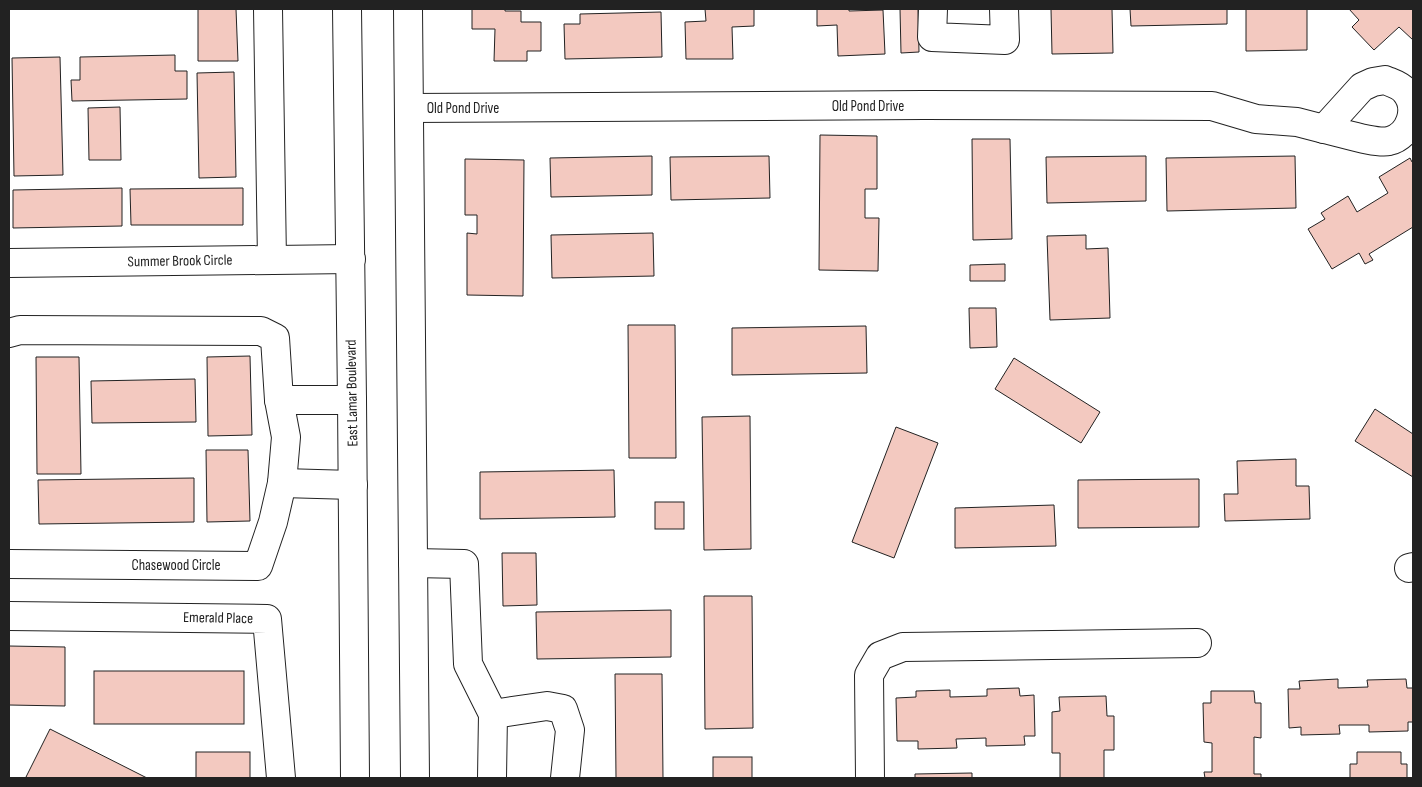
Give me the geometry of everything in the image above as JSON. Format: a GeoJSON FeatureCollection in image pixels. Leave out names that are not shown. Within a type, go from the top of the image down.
{"type":"FeatureCollection","features":[{"type":"Feature","properties":{"kind":"main road"},"geometry":{"type":"LineString","coordinates":[[268,9],[272,260]]}},
{"type":"Feature","properties":{"kind":"main road","name":"East Lamar Boulevard"},"geometry":{"type":"LineString","coordinates":[[347,9],[355,778]]}},
{"type":"Feature","properties":{"kind":"main road"},"geometry":{"type":"LineString","coordinates":[[408,9],[415,778]]}},
{"type":"Feature","properties":{"kind":"main road"},"geometry":{"type":"LineString","coordinates":[[933,9],[932,38],[1005,40],[1004,9]]}},
{"type":"Feature","properties":{"kind":"main road","name":"Old Pond Drive"},"geometry":{"type":"LineString","coordinates":[[409,108],[924,105],[1212,106],[1256,120],[1297,122],[1324,129]]}},
{"type":"Feature","properties":{"kind":"main road","name":"Summer Brook Circle"},"geometry":{"type":"LineString","coordinates":[[9,263],[351,259]]}},
{"type":"Feature","properties":{"kind":"main road","name":"Chasewood Circle"},"geometry":{"type":"LineString","coordinates":[[9,333],[20,330],[261,331],[275,338],[279,400],[286,437],[282,483],[273,522],[258,566],[9,564]]}},
{"type":"Feature","properties":{"kind":"main road"},"geometry":{"type":"LineString","coordinates":[[279,400],[352,400]]}},
{"type":"Feature","properties":{"kind":"main road"},"geometry":{"type":"LineString","coordinates":[[282,483],[353,485]]}},
{"type":"Feature","properties":{"kind":"main road"},"geometry":{"type":"LineString","coordinates":[[413,563],[464,564],[468,664],[492,714],[492,778]]}},
{"type":"Feature","properties":{"kind":"main road","name":"Emerald Place"},"geometry":{"type":"LineString","coordinates":[[9,616],[267,619],[281,778]]}},
{"type":"Feature","properties":{"kind":"main road"},"geometry":{"type":"LineString","coordinates":[[870,778],[869,675],[880,656],[903,647],[1197,643]]}},
{"type":"Feature","properties":{"kind":"main road"},"geometry":{"type":"LineString","coordinates":[[492,714],[547,706],[563,709],[570,730],[565,778]]}},
{"type":"Feature","properties":{"kind":"building"},"geometry":{"type":"Polygon","coordinates":[[[198,9],[236,9],[238,61],[198,61],[198,9]]]}},
{"type":"Feature","properties":{"kind":"building"},"geometry":{"type":"Polygon","coordinates":[[[472,9],[521,11],[521,22],[541,22],[541,51],[527,51],[527,61],[494,61],[495,29],[472,29],[472,9]]]}},
{"type":"Feature","properties":{"kind":"building"},"geometry":{"type":"Polygon","coordinates":[[[705,9],[754,9],[754,26],[732,27],[733,59],[686,59],[685,22],[706,21],[705,9]]]}},
{"type":"Feature","properties":{"kind":"building"},"geometry":{"type":"Polygon","coordinates":[[[817,9],[849,9],[849,11],[883,10],[885,54],[838,56],[837,25],[817,26],[817,9]]]}},
{"type":"Feature","properties":{"kind":"building"},"geometry":{"type":"Polygon","coordinates":[[[900,9],[918,9],[919,52],[901,53],[900,9]]]}},
{"type":"Feature","properties":{"kind":"building"},"geometry":{"type":"Polygon","coordinates":[[[1051,9],[1112,9],[1113,53],[1052,54],[1051,9]]]}},
{"type":"Feature","properties":{"kind":"building"},"geometry":{"type":"Polygon","coordinates":[[[1130,9],[1227,9],[1227,24],[1131,26],[1130,9]]]}},
{"type":"Feature","properties":{"kind":"building"},"geometry":{"type":"Polygon","coordinates":[[[1246,9],[1307,9],[1307,50],[1246,51],[1246,9]]]}},
{"type":"Feature","properties":{"kind":"building"},"geometry":{"type":"Polygon","coordinates":[[[1349,9],[1413,9],[1413,40],[1399,27],[1374,50],[1352,27],[1359,20],[1349,9]]]}},
{"type":"Feature","properties":{"kind":"building"},"geometry":{"type":"Polygon","coordinates":[[[661,12],[662,57],[565,59],[564,24],[580,24],[580,14],[661,12]]]}},
{"type":"Feature","properties":{"kind":"building"},"geometry":{"type":"Polygon","coordinates":[[[175,55],[175,71],[187,71],[187,99],[72,101],[71,80],[80,80],[80,57],[175,55]]]}},
{"type":"Feature","properties":{"kind":"building"},"geometry":{"type":"Polygon","coordinates":[[[60,57],[63,175],[14,176],[12,58],[60,57]]]}},
{"type":"Feature","properties":{"kind":"building"},"geometry":{"type":"Polygon","coordinates":[[[234,72],[236,177],[199,178],[197,73],[234,72]]]}},
{"type":"Feature","properties":{"kind":"building"},"geometry":{"type":"Polygon","coordinates":[[[120,107],[121,160],[89,160],[88,108],[120,107]]]}},
{"type":"Feature","properties":{"kind":"building"},"geometry":{"type":"Polygon","coordinates":[[[820,135],[877,136],[877,189],[865,189],[865,218],[879,218],[878,271],[819,270],[820,135]]]}},
{"type":"Feature","properties":{"kind":"building"},"geometry":{"type":"Polygon","coordinates":[[[972,139],[1010,139],[1012,239],[973,240],[972,139]]]}},
{"type":"Feature","properties":{"kind":"building"},"geometry":{"type":"Polygon","coordinates":[[[652,156],[652,195],[551,197],[550,158],[652,156]]]}},
{"type":"Feature","properties":{"kind":"building"},"geometry":{"type":"Polygon","coordinates":[[[769,156],[770,198],[671,200],[670,157],[769,156]]]}},
{"type":"Feature","properties":{"kind":"building"},"geometry":{"type":"Polygon","coordinates":[[[1146,156],[1146,201],[1047,203],[1046,157],[1146,156]]]}},
{"type":"Feature","properties":{"kind":"building"},"geometry":{"type":"Polygon","coordinates":[[[1295,156],[1296,208],[1167,211],[1166,158],[1295,156]]]}},
{"type":"Feature","properties":{"kind":"building"},"geometry":{"type":"Polygon","coordinates":[[[1410,158],[1413,161],[1413,227],[1369,254],[1373,260],[1365,264],[1359,253],[1332,269],[1308,229],[1325,219],[1321,213],[1348,196],[1357,212],[1388,193],[1379,177],[1410,158]]]}},
{"type":"Feature","properties":{"kind":"building"},"geometry":{"type":"Polygon","coordinates":[[[465,159],[524,160],[523,296],[467,295],[467,233],[477,234],[477,215],[465,215],[465,159]]]}},
{"type":"Feature","properties":{"kind":"building"},"geometry":{"type":"Polygon","coordinates":[[[122,188],[122,226],[13,228],[13,190],[122,188]]]}},
{"type":"Feature","properties":{"kind":"building"},"geometry":{"type":"Polygon","coordinates":[[[243,188],[243,225],[131,225],[130,189],[243,188]]]}},
{"type":"Feature","properties":{"kind":"building"},"geometry":{"type":"Polygon","coordinates":[[[653,233],[654,276],[552,278],[551,235],[653,233]]]}},
{"type":"Feature","properties":{"kind":"building"},"geometry":{"type":"Polygon","coordinates":[[[1086,235],[1086,249],[1108,248],[1110,318],[1050,320],[1047,236],[1086,235]]]}},
{"type":"Feature","properties":{"kind":"building"},"geometry":{"type":"Polygon","coordinates":[[[1005,264],[1005,281],[970,281],[970,265],[1005,264]]]}},
{"type":"Feature","properties":{"kind":"building"},"geometry":{"type":"Polygon","coordinates":[[[969,308],[996,308],[997,347],[970,348],[969,308]]]}},
{"type":"Feature","properties":{"kind":"building"},"geometry":{"type":"Polygon","coordinates":[[[628,325],[675,325],[676,458],[629,458],[628,325]]]}},
{"type":"Feature","properties":{"kind":"building"},"geometry":{"type":"Polygon","coordinates":[[[866,326],[867,373],[732,375],[732,328],[866,326]]]}},
{"type":"Feature","properties":{"kind":"building"},"geometry":{"type":"Polygon","coordinates":[[[250,356],[252,435],[208,436],[207,357],[250,356]]]}},
{"type":"Feature","properties":{"kind":"building"},"geometry":{"type":"Polygon","coordinates":[[[36,357],[79,357],[81,474],[37,474],[36,357]]]}},
{"type":"Feature","properties":{"kind":"building"},"geometry":{"type":"Polygon","coordinates":[[[1014,358],[1100,412],[1081,443],[995,389],[1014,358]]]}},
{"type":"Feature","properties":{"kind":"building"},"geometry":{"type":"Polygon","coordinates":[[[195,379],[196,422],[92,423],[91,381],[195,379]]]}},
{"type":"Feature","properties":{"kind":"building"},"geometry":{"type":"Polygon","coordinates":[[[1375,409],[1413,434],[1413,477],[1355,441],[1375,409]]]}},
{"type":"Feature","properties":{"kind":"building"},"geometry":{"type":"Polygon","coordinates":[[[750,416],[751,549],[704,550],[702,417],[750,416]]]}},
{"type":"Feature","properties":{"kind":"building"},"geometry":{"type":"Polygon","coordinates":[[[896,427],[938,443],[894,558],[852,542],[896,427]]]}},
{"type":"Feature","properties":{"kind":"building"},"geometry":{"type":"Polygon","coordinates":[[[206,450],[248,450],[250,521],[207,522],[206,450]]]}},
{"type":"Feature","properties":{"kind":"building"},"geometry":{"type":"Polygon","coordinates":[[[1296,459],[1296,486],[1309,486],[1310,519],[1225,521],[1224,494],[1238,494],[1237,461],[1296,459]]]}},
{"type":"Feature","properties":{"kind":"building"},"geometry":{"type":"Polygon","coordinates":[[[614,470],[615,517],[480,519],[480,472],[614,470]]]}},
{"type":"Feature","properties":{"kind":"building"},"geometry":{"type":"Polygon","coordinates":[[[194,478],[194,522],[39,524],[38,480],[194,478]]]}},
{"type":"Feature","properties":{"kind":"building"},"geometry":{"type":"Polygon","coordinates":[[[1199,479],[1199,527],[1078,528],[1078,480],[1199,479]]]}},
{"type":"Feature","properties":{"kind":"building"},"geometry":{"type":"Polygon","coordinates":[[[655,502],[684,502],[684,529],[655,529],[655,502]]]}},
{"type":"Feature","properties":{"kind":"building"},"geometry":{"type":"Polygon","coordinates":[[[1054,505],[1056,546],[955,548],[955,508],[1054,505]]]}},
{"type":"Feature","properties":{"kind":"building"},"geometry":{"type":"Polygon","coordinates":[[[502,553],[536,553],[537,605],[503,606],[502,553]]]}},
{"type":"Feature","properties":{"kind":"building"},"geometry":{"type":"Polygon","coordinates":[[[704,596],[752,596],[753,728],[705,729],[704,596]]]}},
{"type":"Feature","properties":{"kind":"building"},"geometry":{"type":"Polygon","coordinates":[[[671,610],[671,657],[537,659],[536,612],[671,610]]]}},
{"type":"Feature","properties":{"kind":"building"},"geometry":{"type":"Polygon","coordinates":[[[9,646],[65,647],[65,706],[9,705],[9,646]]]}},
{"type":"Feature","properties":{"kind":"building"},"geometry":{"type":"Polygon","coordinates":[[[94,671],[244,671],[244,724],[94,724],[94,671]]]}},
{"type":"Feature","properties":{"kind":"building"},"geometry":{"type":"Polygon","coordinates":[[[615,674],[662,674],[663,778],[616,778],[615,674]]]}},
{"type":"Feature","properties":{"kind":"building"},"geometry":{"type":"Polygon","coordinates":[[[1338,679],[1338,688],[1368,687],[1367,680],[1406,679],[1407,688],[1413,688],[1413,722],[1408,722],[1408,731],[1369,732],[1369,725],[1339,725],[1340,734],[1301,735],[1301,727],[1289,728],[1288,689],[1300,689],[1299,681],[1338,679]]]}},
{"type":"Feature","properties":{"kind":"building"},"geometry":{"type":"Polygon","coordinates":[[[1019,688],[1020,696],[1034,695],[1035,736],[1024,736],[1025,745],[986,746],[986,738],[956,739],[957,748],[918,749],[918,741],[897,741],[896,698],[916,697],[916,691],[950,690],[950,697],[987,696],[987,689],[1019,688]]]}},
{"type":"Feature","properties":{"kind":"building"},"geometry":{"type":"Polygon","coordinates":[[[1211,691],[1254,691],[1255,703],[1261,703],[1261,738],[1254,737],[1254,774],[1261,774],[1261,778],[1205,778],[1204,772],[1212,772],[1212,743],[1204,742],[1203,703],[1211,703],[1211,691]]]}},
{"type":"Feature","properties":{"kind":"building"},"geometry":{"type":"Polygon","coordinates":[[[1106,696],[1107,716],[1114,716],[1114,750],[1104,750],[1104,778],[1060,778],[1060,753],[1052,753],[1052,712],[1060,711],[1059,697],[1106,696]]]}},
{"type":"Feature","properties":{"kind":"building"},"geometry":{"type":"Polygon","coordinates":[[[50,729],[147,778],[26,777],[50,729]]]}},
{"type":"Feature","properties":{"kind":"building"},"geometry":{"type":"Polygon","coordinates":[[[196,752],[250,752],[250,778],[196,778],[196,752]]]}},
{"type":"Feature","properties":{"kind":"building"},"geometry":{"type":"Polygon","coordinates":[[[1357,752],[1401,752],[1401,764],[1407,764],[1407,778],[1350,778],[1350,764],[1357,764],[1357,752]]]}},
{"type":"Feature","properties":{"kind":"building"},"geometry":{"type":"Polygon","coordinates":[[[713,757],[752,757],[752,778],[713,778],[713,757]]]}},
{"type":"Feature","properties":{"kind":"building"},"geometry":{"type":"Polygon","coordinates":[[[972,773],[972,778],[915,778],[915,774],[972,773]]]}}]}
